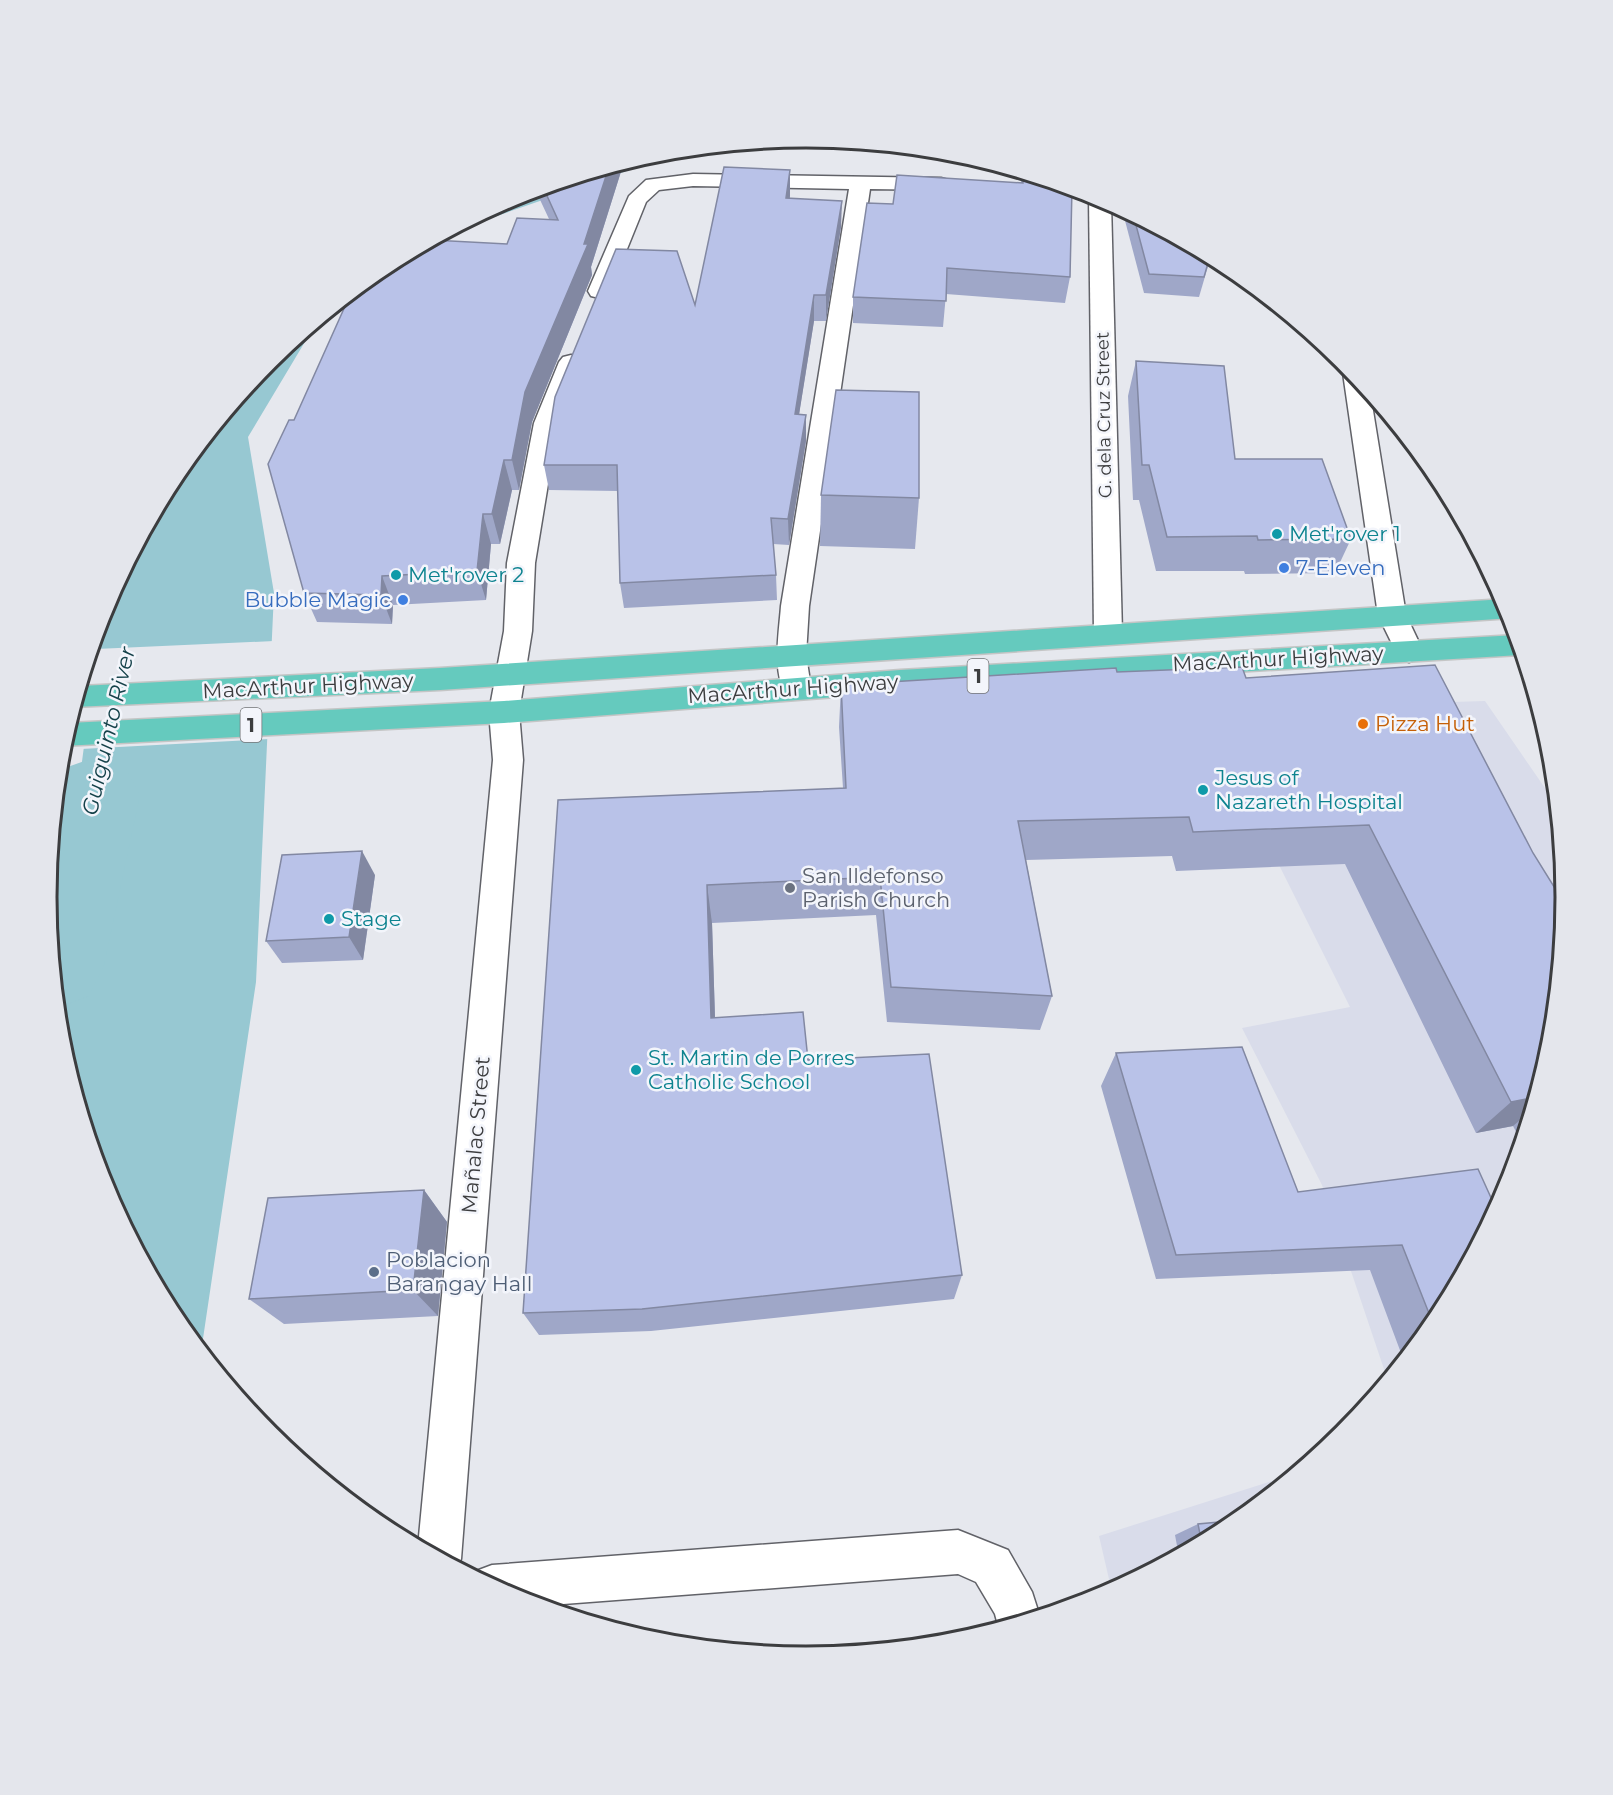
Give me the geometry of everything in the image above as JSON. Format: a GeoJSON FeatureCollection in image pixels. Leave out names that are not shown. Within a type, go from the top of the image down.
{"type":"FeatureCollection","features":[{"type":"Feature","properties":{"kind":"highway","name":"MacArthur Highway"},"geometry":{"type":"LineString","coordinates":[[85,697],[440,679],[1108,633],[1498,610]]}},
{"type":"Feature","properties":{"kind":"highway","name":"MacArthur Highway"},"geometry":{"type":"LineString","coordinates":[[75,735],[504,712],[796,688],[1512,645]]}},
{"type":"Feature","properties":{"kind":"street","name":"Mañalac Street"},"geometry":{"type":"LineString","coordinates":[[440,1551],[507,772],[504,712],[518,631],[520,563],[546,423],[636,200],[653,184],[693,180],[968,185]]}},
{"type":"Feature","properties":{"kind":"street"},"geometry":{"type":"LineString","coordinates":[[796,688],[792,656],[795,606],[861,182]]}},
{"type":"Feature","properties":{"kind":"street","name":"G. dela Cruz Street"},"geometry":{"type":"LineString","coordinates":[[1100,208],[1108,633]]}},
{"type":"Feature","properties":{"kind":"street"},"geometry":{"type":"LineString","coordinates":[[1357,389],[1392,615],[1409,651]]}},
{"type":"Feature","properties":{"kind":"street"},"geometry":{"type":"LineString","coordinates":[[510,1586],[958,1552],[992,1566],[1016,1608],[1018,1616]]}},
{"type":"Feature","properties":{"kind":"shaded area"},"geometry":{"type":"Polygon","coordinates":[[[1485,701],[1549,794],[1556,898],[1554,947],[1550,995],[1542,1044],[1530,1091],[1499,1184],[1479,1229],[1430,1314],[1385,1373],[1322,1185],[1242,1028],[1350,1007],[1280,867],[1224,709],[1485,701]]]}},
{"type":"Feature","properties":{"kind":"shaded area"},"geometry":{"type":"Polygon","coordinates":[[[1279,1479],[1223,1521],[1181,1547],[1110,1583],[1099,1536],[1279,1479]]]}},
{"type":"Feature","properties":{"kind":"water"},"geometry":{"type":"Polygon","coordinates":[[[632,169],[490,218],[566,188],[632,169]]]}},
{"type":"Feature","properties":{"kind":"water"},"geometry":{"type":"Polygon","coordinates":[[[306,340],[248,437],[274,593],[256,982],[203,1341],[157,1272],[114,1184],[83,1091],[71,1044],[63,995],[59,939],[94,670],[114,611],[134,566],[183,481],[243,403],[306,340]]]}},
{"type":"Feature","properties":{"kind":"pier"},"geometry":{"type":"Polygon","coordinates":[[[274,641],[270,739],[81,749],[93,672],[100,649],[274,641]]]}},
{"type":"Feature","properties":{"kind":"building"},"geometry":{"type":"Polygon","coordinates":[[[724,167],[790,170],[786,198],[842,201],[826,295],[814,295],[795,414],[806,415],[788,519],[771,518],[776,575],[620,583],[617,465],[544,465],[555,397],[616,249],[677,251],[695,305],[724,167]]]}},
{"type":"Feature","properties":{"kind":"building"},"geometry":{"type":"Polygon","coordinates":[[[897,175],[1023,183],[1023,181],[1072,197],[1070,277],[947,268],[946,301],[853,297],[867,203],[893,204],[897,175]]]}},
{"type":"Feature","properties":{"kind":"building"},"geometry":{"type":"Polygon","coordinates":[[[606,176],[584,244],[588,244],[525,392],[512,460],[504,460],[492,514],[483,514],[477,571],[382,576],[381,595],[304,593],[268,464],[289,420],[294,420],[344,307],[390,274],[446,241],[507,244],[517,218],[558,220],[547,195],[606,176]]]}},
{"type":"Feature","properties":{"kind":"building"},"geometry":{"type":"Polygon","coordinates":[[[1136,224],[1208,264],[1204,277],[1149,274],[1136,224]]]}},
{"type":"Feature","properties":{"kind":"building"},"geometry":{"type":"Polygon","coordinates":[[[1136,361],[1224,366],[1235,459],[1322,459],[1351,539],[1258,540],[1257,536],[1167,537],[1149,465],[1142,465],[1136,361]]]}},
{"type":"Feature","properties":{"kind":"building"},"geometry":{"type":"Polygon","coordinates":[[[836,390],[919,392],[919,498],[821,495],[836,390]]]}},
{"type":"Feature","properties":{"kind":"building"},"geometry":{"type":"Polygon","coordinates":[[[1435,665],[1533,853],[1556,889],[1550,995],[1542,1044],[1528,1099],[1511,1102],[1369,825],[1193,832],[1189,817],[1018,821],[1052,996],[891,987],[880,877],[707,885],[711,1018],[803,1012],[808,1060],[929,1054],[962,1275],[642,1309],[523,1313],[558,800],[846,788],[841,685],[1116,668],[1117,672],[1242,667],[1246,678],[1435,665]]]}},
{"type":"Feature","properties":{"kind":"building"},"geometry":{"type":"Polygon","coordinates":[[[362,851],[349,937],[266,941],[282,855],[362,851]]]}},
{"type":"Feature","properties":{"kind":"building"},"geometry":{"type":"Polygon","coordinates":[[[1242,1047],[1298,1192],[1478,1169],[1492,1200],[1456,1272],[1430,1315],[1402,1245],[1176,1255],[1116,1053],[1242,1047]]]}},
{"type":"Feature","properties":{"kind":"building"},"geometry":{"type":"Polygon","coordinates":[[[424,1190],[413,1290],[249,1299],[268,1198],[424,1190]]]}},
{"type":"Feature","properties":{"kind":"building"},"geometry":{"type":"Polygon","coordinates":[[[1222,1522],[1200,1535],[1198,1524],[1222,1522]]]}},
{"type":"Feature","properties":{"kind":"waterway","name":"Guiguinto River"},"geometry":{"type":"LineString","coordinates":[[59,941],[93,795]]}},
{"type":"Feature","properties":{"kind":"place","name":"Met'rover 1"},"geometry":{"type":"Point","coordinates":[1277,534]}},
{"type":"Feature","properties":{"kind":"place","name":"7-Eleven"},"geometry":{"type":"Point","coordinates":[1284,568]}},
{"type":"Feature","properties":{"kind":"place","name":"Met'rover 2"},"geometry":{"type":"Point","coordinates":[396,575]}},
{"type":"Feature","properties":{"kind":"place","name":"Bubble Magic"},"geometry":{"type":"Point","coordinates":[403,600]}},
{"type":"Feature","properties":{"kind":"place","name":"Pizza Hut"},"geometry":{"type":"Point","coordinates":[1363,724]}},
{"type":"Feature","properties":{"kind":"place","name":"Jesus of Nazareth Hospital"},"geometry":{"type":"Point","coordinates":[1203,790]}},
{"type":"Feature","properties":{"kind":"place","name":"San Ildefonso Parish Church"},"geometry":{"type":"Point","coordinates":[790,888]}},
{"type":"Feature","properties":{"kind":"place","name":"Stage"},"geometry":{"type":"Point","coordinates":[329,919]}},
{"type":"Feature","properties":{"kind":"place","name":"St. Martin de Porres Catholic School"},"geometry":{"type":"Point","coordinates":[636,1070]}},
{"type":"Feature","properties":{"kind":"place","name":"Poblacion Barangay Hall"},"geometry":{"type":"Point","coordinates":[374,1272]}}]}
